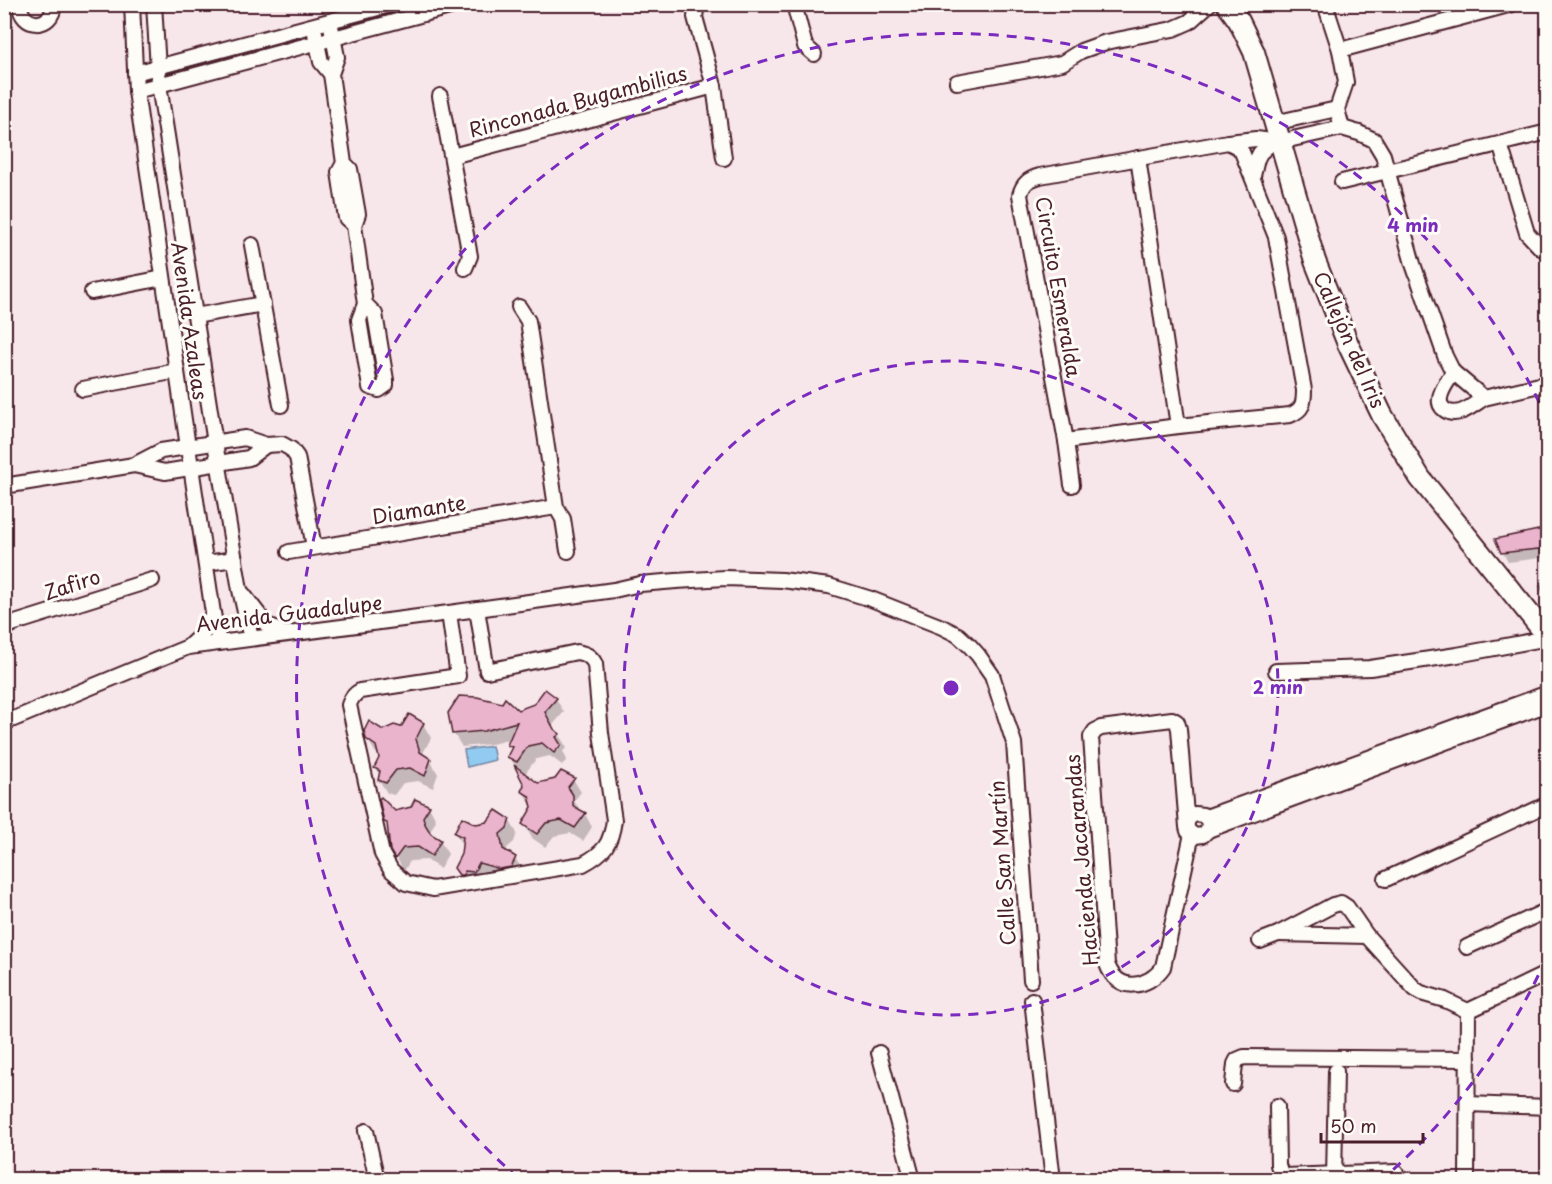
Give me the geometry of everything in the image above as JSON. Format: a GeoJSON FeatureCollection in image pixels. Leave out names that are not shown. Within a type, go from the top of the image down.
{"type":"FeatureCollection","features":[{"type":"Feature","properties":{"kind":"street"},"geometry":{"type":"LineString","coordinates":[[20,4],[22,16],[29,22],[38,23],[51,16],[54,4]]}},
{"type":"Feature","properties":{"kind":"street","name":"Avenida Azaleas"},"geometry":{"type":"LineString","coordinates":[[132,4],[136,92],[219,643]]}},
{"type":"Feature","properties":{"kind":"street","name":"Avenida Azaleas"},"geometry":{"type":"LineString","coordinates":[[154,4],[159,85],[215,442],[240,590],[251,638]]}},
{"type":"Feature","properties":{"kind":"street"},"geometry":{"type":"LineString","coordinates":[[136,92],[461,4]]}},
{"type":"Feature","properties":{"kind":"street"},"geometry":{"type":"LineString","coordinates":[[686,4],[696,11],[714,86],[724,158]]}},
{"type":"Feature","properties":{"kind":"street"},"geometry":{"type":"LineString","coordinates":[[794,4],[805,46],[814,54]]}},
{"type":"Feature","properties":{"kind":"street"},"geometry":{"type":"LineString","coordinates":[[957,82],[1062,63],[1081,51],[1106,42],[1173,29],[1189,22],[1209,4]]}},
{"type":"Feature","properties":{"kind":"street","name":"Callejón del Iris"},"geometry":{"type":"LineString","coordinates":[[1227,4],[1239,21],[1254,52],[1315,261],[1348,344],[1382,415],[1420,478],[1548,637]]}},
{"type":"Feature","properties":{"kind":"street"},"geometry":{"type":"LineString","coordinates":[[1325,4],[1340,50],[1347,82],[1337,110],[1342,128]]}},
{"type":"Feature","properties":{"kind":"street"},"geometry":{"type":"LineString","coordinates":[[1454,4],[1458,19]]}},
{"type":"Feature","properties":{"kind":"street"},"geometry":{"type":"LineString","coordinates":[[1340,50],[1512,4]]}},
{"type":"Feature","properties":{"kind":"street"},"geometry":{"type":"LineString","coordinates":[[135,73],[388,6],[386,24]]}},
{"type":"Feature","properties":{"kind":"street"},"geometry":{"type":"LineString","coordinates":[[330,21],[337,57],[331,74],[344,163],[339,172],[340,183],[346,218],[354,225],[365,304],[359,320],[369,382],[370,387],[379,390],[386,385],[386,381],[375,314],[365,304]]}},
{"type":"Feature","properties":{"kind":"street"},"geometry":{"type":"LineString","coordinates":[[314,25],[321,62],[331,74]]}},
{"type":"Feature","properties":{"kind":"street","name":"Rinconada Bugambilias"},"geometry":{"type":"LineString","coordinates":[[452,156],[714,86]]}},
{"type":"Feature","properties":{"kind":"street"},"geometry":{"type":"LineString","coordinates":[[440,96],[470,256],[465,268]]}},
{"type":"Feature","properties":{"kind":"street","name":"Circuito Esmeralda"},"geometry":{"type":"LineString","coordinates":[[1072,485],[1066,441],[1020,195],[1025,183],[1040,176],[1256,139],[1337,110]]}},
{"type":"Feature","properties":{"kind":"street"},"geometry":{"type":"LineString","coordinates":[[1277,132],[1342,128],[1374,140],[1383,155],[1413,264],[1445,356],[1453,372],[1484,399]]}},
{"type":"Feature","properties":{"kind":"street","name":"Circuito Esmeralda"},"geometry":{"type":"LineString","coordinates":[[1253,176],[1254,165],[1260,153],[1270,144],[1277,132]]}},
{"type":"Feature","properties":{"kind":"street"},"geometry":{"type":"LineString","coordinates":[[1342,183],[1548,132]]}},
{"type":"Feature","properties":{"kind":"street"},"geometry":{"type":"LineString","coordinates":[[1066,441],[1178,426],[1290,415],[1302,407],[1304,390],[1276,237],[1242,152],[1228,142]]}},
{"type":"Feature","properties":{"kind":"street"},"geometry":{"type":"LineString","coordinates":[[1500,144],[1527,233],[1541,248],[1548,250]]}},
{"type":"Feature","properties":{"kind":"street"},"geometry":{"type":"LineString","coordinates":[[1138,158],[1178,426]]}},
{"type":"Feature","properties":{"kind":"street"},"geometry":{"type":"LineString","coordinates":[[252,245],[281,405]]}},
{"type":"Feature","properties":{"kind":"street"},"geometry":{"type":"LineString","coordinates":[[92,292],[163,278]]}},
{"type":"Feature","properties":{"kind":"street"},"geometry":{"type":"LineString","coordinates":[[195,316],[263,304]]}},
{"type":"Feature","properties":{"kind":"street"},"geometry":{"type":"LineString","coordinates":[[519,307],[528,321],[556,507],[563,519],[568,551]]}},
{"type":"Feature","properties":{"kind":"street"},"geometry":{"type":"LineString","coordinates":[[83,389],[176,365],[201,353]]}},
{"type":"Feature","properties":{"kind":"street"},"geometry":{"type":"LineString","coordinates":[[1453,372],[1439,401],[1446,411],[1454,413],[1461,412],[1484,399],[1548,383]]}},
{"type":"Feature","properties":{"kind":"street"},"geometry":{"type":"LineString","coordinates":[[4,486],[134,465],[162,451],[215,442],[245,438],[266,445],[282,444],[291,449],[297,458],[314,548]]}},
{"type":"Feature","properties":{"kind":"street"},"geometry":{"type":"LineString","coordinates":[[134,465],[165,472],[249,458],[266,445]]}},
{"type":"Feature","properties":{"kind":"street","name":"Diamante"},"geometry":{"type":"LineString","coordinates":[[289,552],[556,507]]}},
{"type":"Feature","properties":{"kind":"street"},"geometry":{"type":"LineString","coordinates":[[206,563],[235,559]]}},
{"type":"Feature","properties":{"kind":"street","name":"Calle San Martín"},"geometry":{"type":"LineString","coordinates":[[592,593],[676,580],[725,578],[782,580],[830,586],[871,599],[958,635],[978,655],[992,675],[1014,743],[1031,980]]}},
{"type":"Feature","properties":{"kind":"street","name":"Zafiro"},"geometry":{"type":"LineString","coordinates":[[8,625],[152,580]]}},
{"type":"Feature","properties":{"kind":"street"},"geometry":{"type":"LineString","coordinates":[[240,590],[266,624],[283,634]]}},
{"type":"Feature","properties":{"kind":"street","name":"Avenida Guadalupe"},"geometry":{"type":"LineString","coordinates":[[4,723],[188,647],[592,593]]}},
{"type":"Feature","properties":{"kind":"street"},"geometry":{"type":"LineString","coordinates":[[449,613],[458,676],[360,691],[356,693],[349,705],[382,854],[391,870],[406,883],[432,889],[583,864],[596,857],[607,847],[612,834],[614,820],[601,733],[597,671],[592,657],[577,652],[487,671],[477,609]]}},
{"type":"Feature","properties":{"kind":"street"},"geometry":{"type":"LineString","coordinates":[[188,647],[204,632],[213,613]]}},
{"type":"Feature","properties":{"kind":"street"},"geometry":{"type":"LineString","coordinates":[[1276,671],[1370,668],[1457,655],[1548,637]]}},
{"type":"Feature","properties":{"kind":"street"},"geometry":{"type":"LineString","coordinates":[[1207,823],[1544,700]]}},
{"type":"Feature","properties":{"kind":"street","name":"Hacienda Jacarandas"},"geometry":{"type":"LineString","coordinates":[[1172,719],[1177,722],[1189,828],[1163,967],[1159,974],[1142,983],[1132,986],[1123,983],[1110,972],[1107,964],[1092,737],[1095,731],[1172,719]]}},
{"type":"Feature","properties":{"kind":"street"},"geometry":{"type":"LineString","coordinates":[[1386,879],[1548,804]]}},
{"type":"Feature","properties":{"kind":"street"},"geometry":{"type":"LineString","coordinates":[[1195,814],[1203,814],[1207,823],[1203,835],[1195,836],[1189,828],[1189,818],[1195,814]]}},
{"type":"Feature","properties":{"kind":"street"},"geometry":{"type":"LineString","coordinates":[[1260,942],[1341,903],[1347,907],[1367,936],[1414,989],[1468,1011]]}},
{"type":"Feature","properties":{"kind":"street"},"geometry":{"type":"LineString","coordinates":[[1467,947],[1548,910]]}},
{"type":"Feature","properties":{"kind":"street"},"geometry":{"type":"LineString","coordinates":[[1278,934],[1367,936]]}},
{"type":"Feature","properties":{"kind":"street"},"geometry":{"type":"LineString","coordinates":[[1468,1011],[1548,973]]}},
{"type":"Feature","properties":{"kind":"street"},"geometry":{"type":"LineString","coordinates":[[1032,1000],[1053,1179]]}},
{"type":"Feature","properties":{"kind":"street"},"geometry":{"type":"LineString","coordinates":[[1467,1179],[1468,1011]]}},
{"type":"Feature","properties":{"kind":"street"},"geometry":{"type":"LineString","coordinates":[[879,1053],[914,1179]]}},
{"type":"Feature","properties":{"kind":"street"},"geometry":{"type":"LineString","coordinates":[[1233,1083],[1235,1064],[1244,1057],[1468,1059]]}},
{"type":"Feature","properties":{"kind":"street"},"geometry":{"type":"LineString","coordinates":[[1334,1176],[1336,1071]]}},
{"type":"Feature","properties":{"kind":"street"},"geometry":{"type":"LineString","coordinates":[[1468,1104],[1548,1107]]}},
{"type":"Feature","properties":{"kind":"street"},"geometry":{"type":"LineString","coordinates":[[1277,1106],[1278,1165],[1281,1174],[1334,1176],[1396,1172]]}},
{"type":"Feature","properties":{"kind":"street"},"geometry":{"type":"LineString","coordinates":[[366,1131],[376,1179]]}},
{"type":"Feature","properties":{"kind":"water"},"geometry":{"type":"Polygon","coordinates":[[[492,746],[495,760],[467,767],[464,750],[492,746]]]}},
{"type":"Feature","properties":{"kind":"building"},"geometry":{"type":"Polygon","coordinates":[[[1548,528],[1548,548],[1501,553],[1495,539],[1548,528]]]}},
{"type":"Feature","properties":{"kind":"building"},"geometry":{"type":"Polygon","coordinates":[[[545,689],[557,698],[545,712],[554,729],[560,734],[556,737],[561,745],[554,753],[542,743],[528,746],[517,762],[507,757],[512,747],[507,745],[517,722],[484,731],[452,734],[448,713],[459,696],[477,697],[502,703],[505,698],[518,710],[534,704],[545,689]]]}},
{"type":"Feature","properties":{"kind":"building"},"geometry":{"type":"Polygon","coordinates":[[[409,714],[424,723],[416,739],[420,752],[431,759],[425,776],[410,768],[396,770],[386,783],[378,780],[380,771],[374,768],[379,758],[376,746],[366,739],[364,731],[369,721],[383,730],[394,725],[401,727],[409,714]]]}},
{"type":"Feature","properties":{"kind":"building"},"geometry":{"type":"Polygon","coordinates":[[[514,765],[538,783],[555,779],[561,771],[575,778],[568,787],[573,795],[573,806],[586,813],[575,828],[561,820],[546,823],[537,834],[522,824],[532,807],[529,796],[521,791],[524,785],[514,765]]]}},
{"type":"Feature","properties":{"kind":"building"},"geometry":{"type":"Polygon","coordinates":[[[381,797],[395,811],[411,807],[415,799],[430,806],[423,817],[425,824],[431,834],[441,840],[432,856],[418,847],[403,848],[395,859],[390,851],[387,823],[384,822],[379,799],[381,797]]]}},
{"type":"Feature","properties":{"kind":"building"},"geometry":{"type":"Polygon","coordinates":[[[496,810],[510,819],[507,828],[500,834],[503,849],[516,857],[511,867],[500,869],[479,863],[474,872],[465,871],[464,875],[459,875],[454,868],[461,854],[463,837],[454,833],[462,817],[476,824],[487,822],[496,810]]]}}]}
